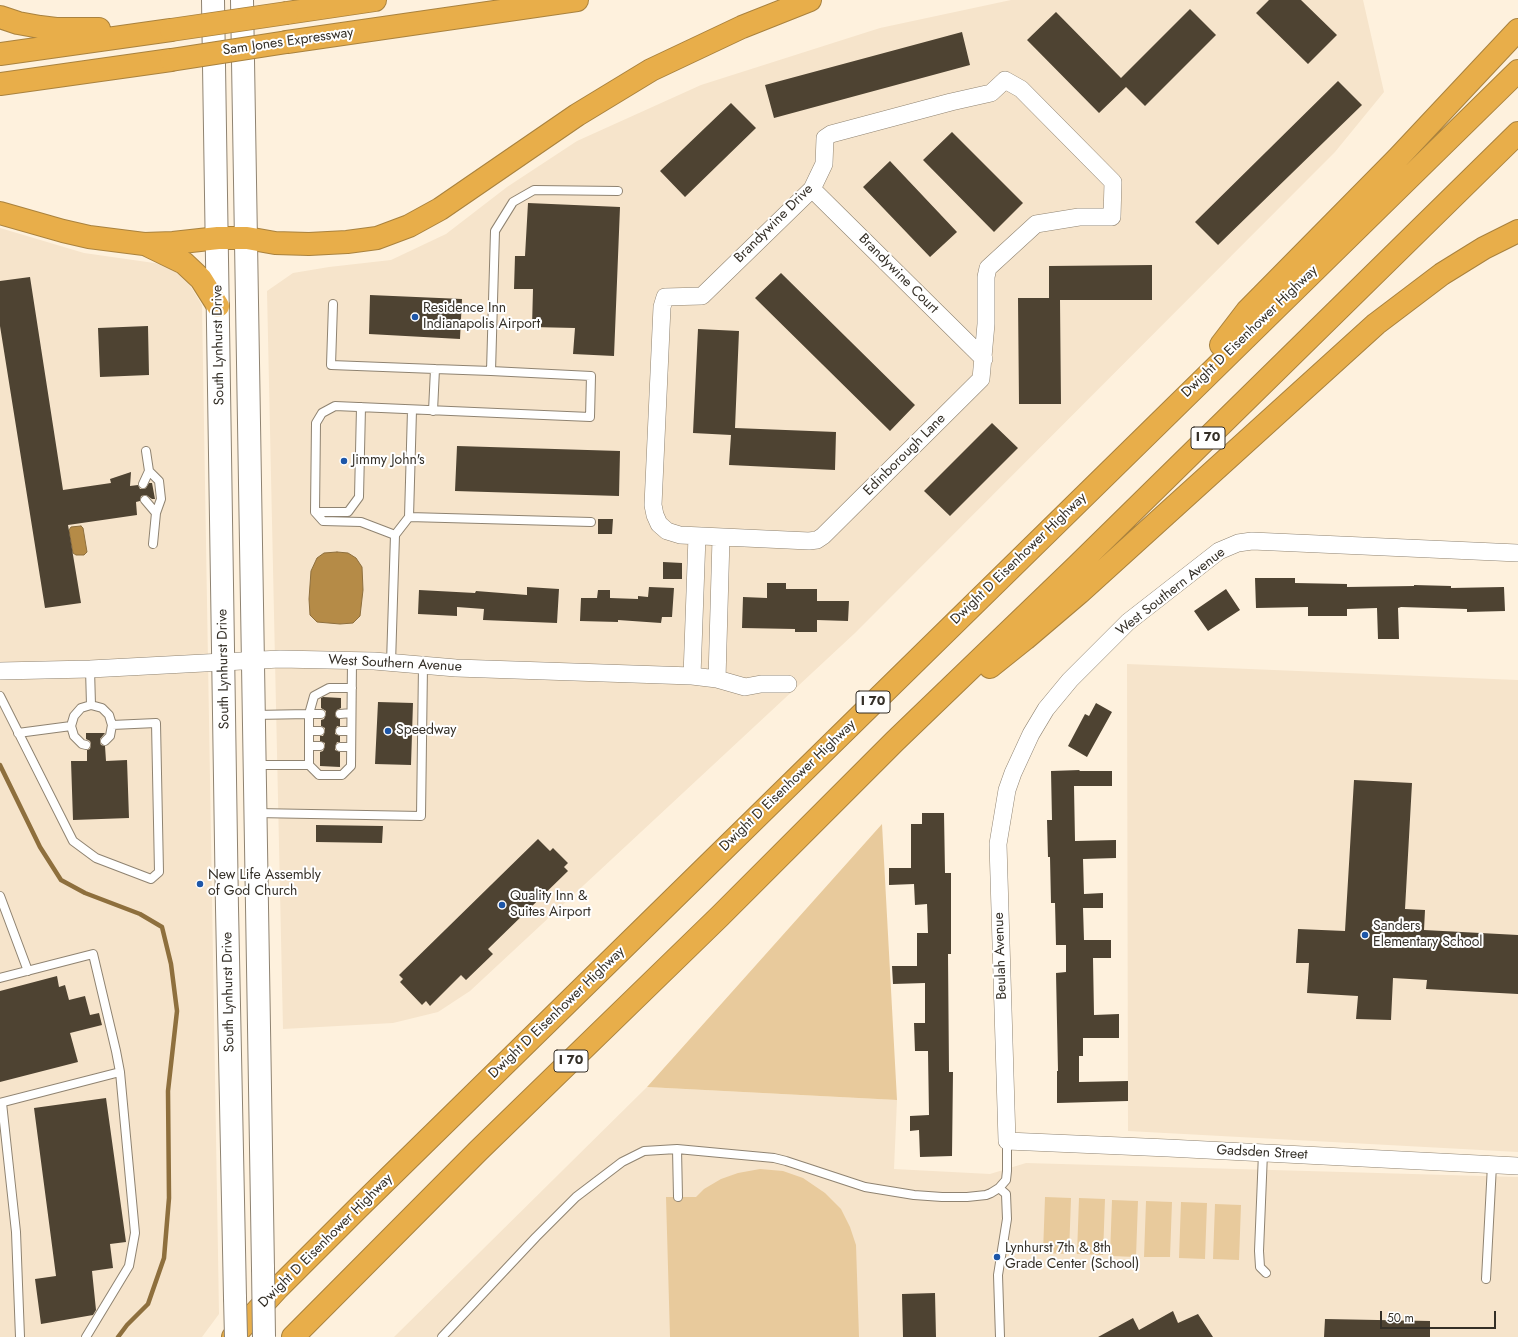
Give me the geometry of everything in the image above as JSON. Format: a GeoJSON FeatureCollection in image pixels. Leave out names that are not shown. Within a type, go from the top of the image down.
{"type":"FeatureCollection","features":[{"type":"Feature","properties":{"kind":"highway","name":"Sam Jones Expressway"},"geometry":{"type":"LineString","coordinates":[[0,54],[375,0]]}},
{"type":"Feature","properties":{"kind":"highway","name":"Sam Jones Expressway"},"geometry":{"type":"LineString","coordinates":[[0,84],[577,0]]}},
{"type":"Feature","properties":{"kind":"highway"},"geometry":{"type":"LineString","coordinates":[[0,213],[89,237],[144,244],[218,238],[247,238],[275,243],[309,244],[366,240],[394,233],[440,209],[577,115],[651,70],[742,27],[810,0]]}},
{"type":"Feature","properties":{"kind":"highway"},"geometry":{"type":"LineString","coordinates":[[0,17],[18,24],[56,28],[171,30]]}},
{"type":"Feature","properties":{"kind":"highway"},"geometry":{"type":"LineString","coordinates":[[1179,401],[1247,311],[1397,159],[1518,30]]}},
{"type":"Feature","properties":{"kind":"highway","name":"Dwight D Eisenhower Highway"},"geometry":{"type":"LineString","coordinates":[[233,1337],[278,1288],[359,1206],[1179,401],[1518,71]]}},
{"type":"Feature","properties":{"kind":"highway","name":"I 70"},"geometry":{"type":"LineString","coordinates":[[293,1337],[478,1152],[726,910],[895,741],[1077,566],[1518,133]]}},
{"type":"Feature","properties":{"kind":"highway"},"geometry":{"type":"LineString","coordinates":[[895,741],[1025,639],[1079,593],[1376,324],[1442,274],[1484,248],[1518,230]]}},
{"type":"Feature","properties":{"kind":"highway"},"geometry":{"type":"LineString","coordinates":[[144,244],[174,257],[184,264],[201,279],[218,306]]}},
{"type":"Feature","properties":{"kind":"main road","name":"South Lynhurst Drive"},"geometry":{"type":"LineString","coordinates":[[213,0],[236,1337]]}},
{"type":"Feature","properties":{"kind":"main road","name":"South Lynhurst Drive"},"geometry":{"type":"LineString","coordinates":[[242,0],[264,1337]]}},
{"type":"Feature","properties":{"kind":"street","name":"Brandywine Drive"},"geometry":{"type":"LineString","coordinates":[[721,538],[680,536],[667,531],[659,524],[654,509],[656,422],[662,307],[665,297],[702,296],[812,189],[824,164],[825,138],[831,134],[951,102],[991,93],[1005,80],[1021,89],[1113,182],[1112,217]]}},
{"type":"Feature","properties":{"kind":"street","name":"Brandywine Court"},"geometry":{"type":"LineString","coordinates":[[812,189],[984,359]]}},
{"type":"Feature","properties":{"kind":"street","name":"Edinborough Lane"},"geometry":{"type":"LineString","coordinates":[[721,538],[809,541],[817,540],[823,536],[981,379],[984,359],[986,277],[988,268],[1036,224],[1079,217],[1112,217]]}},
{"type":"Feature","properties":{"kind":"street"},"geometry":{"type":"LineString","coordinates":[[692,676],[697,536]]}},
{"type":"Feature","properties":{"kind":"street"},"geometry":{"type":"LineString","coordinates":[[717,679],[721,538]]}},
{"type":"Feature","properties":{"kind":"street","name":"West Southern Avenue"},"geometry":{"type":"LineString","coordinates":[[1013,773],[1038,721],[1070,680],[1128,622],[1214,554],[1226,547],[1238,542],[1252,541],[1518,553]]}},
{"type":"Feature","properties":{"kind":"street","name":"West Southern Avenue"},"geometry":{"type":"LineString","coordinates":[[0,671],[280,659],[391,662],[456,668],[692,676],[717,679],[745,687],[761,684],[788,684]]}},
{"type":"Feature","properties":{"kind":"street","name":"Beulah Avenue"},"geometry":{"type":"LineString","coordinates":[[1007,1142],[998,844],[1004,804],[1013,773]]}},
{"type":"Feature","properties":{"kind":"street","name":"Gadsden Street"},"geometry":{"type":"LineString","coordinates":[[1007,1142],[1168,1148],[1518,1166]]}},
{"type":"Feature","properties":{"kind":"lane"},"geometry":{"type":"LineString","coordinates":[[491,371],[495,231],[512,202],[534,190],[618,191]]}},
{"type":"Feature","properties":{"kind":"lane"},"geometry":{"type":"LineString","coordinates":[[333,304],[331,365],[591,376],[590,417],[335,406],[322,413],[316,423],[315,512],[323,521],[361,522],[395,534]]}},
{"type":"Feature","properties":{"kind":"lane"},"geometry":{"type":"LineString","coordinates":[[433,411],[435,369]]}},
{"type":"Feature","properties":{"kind":"lane"},"geometry":{"type":"LineString","coordinates":[[315,512],[348,512],[359,497],[361,408]]}},
{"type":"Feature","properties":{"kind":"lane"},"geometry":{"type":"LineString","coordinates":[[391,662],[395,534],[409,517],[412,410]]}},
{"type":"Feature","properties":{"kind":"lane"},"geometry":{"type":"LineString","coordinates":[[143,484],[149,471],[146,451]]}},
{"type":"Feature","properties":{"kind":"lane"},"geometry":{"type":"LineString","coordinates":[[149,471],[159,481],[161,499],[156,513],[153,544]]}},
{"type":"Feature","properties":{"kind":"lane"},"geometry":{"type":"LineString","coordinates":[[145,500],[156,513]]}},
{"type":"Feature","properties":{"kind":"lane"},"geometry":{"type":"LineString","coordinates":[[409,517],[591,522]]}},
{"type":"Feature","properties":{"kind":"lane"},"geometry":{"type":"LineString","coordinates":[[352,661],[352,688],[351,713],[351,766],[342,775],[319,775],[309,765],[309,714],[314,696],[329,688],[352,688]]}},
{"type":"Feature","properties":{"kind":"lane"},"geometry":{"type":"LineString","coordinates":[[255,813],[421,816],[423,665]]}},
{"type":"Feature","properties":{"kind":"lane"},"geometry":{"type":"LineString","coordinates":[[90,668],[91,705]]}},
{"type":"Feature","properties":{"kind":"lane"},"geometry":{"type":"LineString","coordinates":[[0,696],[73,841],[96,858],[151,879],[159,872],[156,723],[112,725]]}},
{"type":"Feature","properties":{"kind":"lane"},"geometry":{"type":"LineString","coordinates":[[86,745],[82,744],[74,736],[71,726],[74,716],[81,708],[91,705],[102,708],[109,715],[112,725],[110,736],[105,741]]}},
{"type":"Feature","properties":{"kind":"lane"},"geometry":{"type":"LineString","coordinates":[[340,714],[351,713]]}},
{"type":"Feature","properties":{"kind":"lane"},"geometry":{"type":"LineString","coordinates":[[254,715],[321,714]]}},
{"type":"Feature","properties":{"kind":"lane"},"geometry":{"type":"LineString","coordinates":[[18,733],[71,726]]}},
{"type":"Feature","properties":{"kind":"lane"},"geometry":{"type":"LineString","coordinates":[[309,731],[320,731]]}},
{"type":"Feature","properties":{"kind":"lane"},"geometry":{"type":"LineString","coordinates":[[340,731],[351,731]]}},
{"type":"Feature","properties":{"kind":"lane"},"geometry":{"type":"LineString","coordinates":[[309,746],[320,746]]}},
{"type":"Feature","properties":{"kind":"lane"},"geometry":{"type":"LineString","coordinates":[[340,747],[351,747]]}},
{"type":"Feature","properties":{"kind":"lane"},"geometry":{"type":"LineString","coordinates":[[254,765],[309,765]]}},
{"type":"Feature","properties":{"kind":"lane"},"geometry":{"type":"LineString","coordinates":[[0,896],[28,971]]}},
{"type":"Feature","properties":{"kind":"lane"},"geometry":{"type":"LineString","coordinates":[[0,978],[93,954],[120,1072],[135,1233],[129,1266],[86,1337]]}},
{"type":"Feature","properties":{"kind":"lane"},"geometry":{"type":"LineString","coordinates":[[20,1337],[16,1232],[1,1103],[120,1072]]}},
{"type":"Feature","properties":{"kind":"lane"},"geometry":{"type":"LineString","coordinates":[[442,1337],[536,1237],[576,1197],[622,1162],[644,1151],[676,1149],[728,1153],[780,1160],[865,1187],[914,1195],[942,1197],[979,1196],[991,1193],[1000,1188],[1006,1180],[1007,1142]]}},
{"type":"Feature","properties":{"kind":"lane"},"geometry":{"type":"LineString","coordinates":[[676,1149],[678,1197]]}},
{"type":"Feature","properties":{"kind":"lane"},"geometry":{"type":"LineString","coordinates":[[1263,1153],[1259,1251],[1260,1267],[1266,1273]]}},
{"type":"Feature","properties":{"kind":"lane"},"geometry":{"type":"LineString","coordinates":[[1486,1279],[1492,1165]]}},
{"type":"Feature","properties":{"kind":"lane"},"geometry":{"type":"LineString","coordinates":[[1000,1188],[1006,1194],[1007,1219],[998,1275],[1000,1337]]}},
{"type":"Feature","properties":{"kind":"shaded area"},"geometry":{"type":"Polygon","coordinates":[[[1011,0],[1363,0],[1384,92],[1335,152],[855,633],[470,991],[438,1012],[393,1023],[283,1029],[267,291],[293,273],[329,267],[391,260],[446,234],[507,187],[577,141],[701,85],[880,28],[1011,0]]]}},
{"type":"Feature","properties":{"kind":"shaded area"},"geometry":{"type":"Polygon","coordinates":[[[0,228],[84,253],[161,264],[185,277],[202,305],[219,1314],[202,1337],[0,1337],[0,228]]]}},
{"type":"Feature","properties":{"kind":"shaded area"},"geometry":{"type":"Polygon","coordinates":[[[81,526],[83,528],[87,552],[84,555],[76,555],[73,553],[69,530],[71,527],[81,526]]]}},
{"type":"Feature","properties":{"kind":"shaded area"},"geometry":{"type":"Polygon","coordinates":[[[324,553],[348,553],[356,558],[362,567],[363,590],[360,616],[353,623],[340,624],[317,622],[310,615],[309,599],[311,571],[317,558],[324,553]]]}},
{"type":"Feature","properties":{"kind":"shaded area"},"geometry":{"type":"Polygon","coordinates":[[[1127,664],[1518,680],[1518,1152],[1128,1131],[1127,664]]]}},
{"type":"Feature","properties":{"kind":"shaded area"},"geometry":{"type":"Polygon","coordinates":[[[882,824],[897,1100],[647,1087],[882,824]]]}},
{"type":"Feature","properties":{"kind":"shaded area","name":"Lynhurst 7th & 8th Grade Center (School)"},"geometry":{"type":"Polygon","coordinates":[[[647,1087],[897,1100],[894,1169],[990,1174],[1026,1163],[1518,1177],[1518,1337],[394,1337],[647,1087]]]}},
{"type":"Feature","properties":{"kind":"shaded area"},"geometry":{"type":"Polygon","coordinates":[[[760,1169],[783,1171],[803,1178],[825,1193],[841,1209],[850,1227],[856,1245],[859,1337],[670,1337],[666,1197],[696,1197],[704,1189],[721,1179],[738,1173],[760,1169]]]}},
{"type":"Feature","properties":{"kind":"shaded area"},"geometry":{"type":"Polygon","coordinates":[[[1045,1197],[1071,1198],[1069,1254],[1043,1253],[1045,1197]]]}},
{"type":"Feature","properties":{"kind":"shaded area"},"geometry":{"type":"Polygon","coordinates":[[[1079,1198],[1105,1199],[1103,1255],[1077,1254],[1079,1198]]]}},
{"type":"Feature","properties":{"kind":"shaded area"},"geometry":{"type":"Polygon","coordinates":[[[1112,1200],[1138,1201],[1136,1257],[1110,1256],[1112,1200]]]}},
{"type":"Feature","properties":{"kind":"shaded area"},"geometry":{"type":"Polygon","coordinates":[[[1146,1201],[1172,1202],[1170,1257],[1144,1257],[1146,1201]]]}},
{"type":"Feature","properties":{"kind":"shaded area"},"geometry":{"type":"Polygon","coordinates":[[[1181,1202],[1207,1203],[1205,1259],[1179,1258],[1181,1202]]]}},
{"type":"Feature","properties":{"kind":"shaded area"},"geometry":{"type":"Polygon","coordinates":[[[1215,1204],[1241,1205],[1239,1260],[1213,1259],[1215,1204]]]}},
{"type":"Feature","properties":{"kind":"building"},"geometry":{"type":"Polygon","coordinates":[[[1269,0],[1301,0],[1337,35],[1308,64],[1256,13],[1269,0]]]}},
{"type":"Feature","properties":{"kind":"building"},"geometry":{"type":"Polygon","coordinates":[[[1190,9],[1216,35],[1145,106],[1126,87],[1099,113],[1027,40],[1056,12],[1121,78],[1190,9]]]}},
{"type":"Feature","properties":{"kind":"building"},"geometry":{"type":"Polygon","coordinates":[[[962,32],[970,65],[774,118],[765,85],[962,32]]]}},
{"type":"Feature","properties":{"kind":"building"},"geometry":{"type":"Polygon","coordinates":[[[1338,81],[1362,105],[1218,245],[1195,222],[1338,81]]]}},
{"type":"Feature","properties":{"kind":"building"},"geometry":{"type":"Polygon","coordinates":[[[731,103],[756,128],[685,197],[660,171],[731,103]]]}},
{"type":"Feature","properties":{"kind":"building"},"geometry":{"type":"Polygon","coordinates":[[[952,132],[1023,203],[994,232],[923,160],[952,132]]]}},
{"type":"Feature","properties":{"kind":"building"},"geometry":{"type":"Polygon","coordinates":[[[890,161],[957,232],[930,257],[863,187],[890,161]]]}},
{"type":"Feature","properties":{"kind":"building"},"geometry":{"type":"Polygon","coordinates":[[[528,203],[620,207],[614,356],[573,354],[575,328],[532,327],[533,289],[514,289],[515,256],[525,256],[528,203]]]}},
{"type":"Feature","properties":{"kind":"building"},"geometry":{"type":"Polygon","coordinates":[[[1152,265],[1152,300],[1060,300],[1061,404],[1019,404],[1018,298],[1049,298],[1049,266],[1152,265]]]}},
{"type":"Feature","properties":{"kind":"building"},"geometry":{"type":"Polygon","coordinates":[[[781,273],[915,405],[890,431],[755,298],[781,273]]]}},
{"type":"Feature","properties":{"kind":"building"},"geometry":{"type":"Polygon","coordinates":[[[30,277],[63,490],[111,483],[110,479],[131,472],[130,486],[138,485],[140,489],[144,489],[149,483],[152,483],[155,499],[152,499],[146,495],[141,496],[140,501],[136,502],[137,515],[68,525],[81,603],[45,608],[0,326],[0,281],[30,277]]]}},
{"type":"Feature","properties":{"kind":"building","name":"Residence Inn Indianapolis Airport"},"geometry":{"type":"Polygon","coordinates":[[[370,295],[462,299],[460,339],[369,334],[370,295]]]}},
{"type":"Feature","properties":{"kind":"building"},"geometry":{"type":"Polygon","coordinates":[[[148,326],[149,375],[100,377],[98,328],[148,326]]]}},
{"type":"Feature","properties":{"kind":"building"},"geometry":{"type":"Polygon","coordinates":[[[698,329],[739,331],[735,428],[836,432],[835,470],[729,465],[731,435],[693,433],[698,329]]]}},
{"type":"Feature","properties":{"kind":"building"},"geometry":{"type":"Polygon","coordinates":[[[992,423],[1018,448],[950,516],[924,491],[992,423]]]}},
{"type":"Feature","properties":{"kind":"building"},"geometry":{"type":"Polygon","coordinates":[[[457,446],[620,451],[619,496],[455,491],[457,446]]]}},
{"type":"Feature","properties":{"kind":"building"},"geometry":{"type":"Polygon","coordinates":[[[598,519],[613,519],[612,534],[598,534],[598,519]]]}},
{"type":"Feature","properties":{"kind":"building"},"geometry":{"type":"Polygon","coordinates":[[[663,562],[682,563],[682,579],[663,579],[663,562]]]}},
{"type":"Feature","properties":{"kind":"building"},"geometry":{"type":"Polygon","coordinates":[[[1255,578],[1295,578],[1295,583],[1347,584],[1347,587],[1414,585],[1451,586],[1451,588],[1504,587],[1505,611],[1467,612],[1467,609],[1401,607],[1398,608],[1399,639],[1378,639],[1377,608],[1347,609],[1347,616],[1308,616],[1308,607],[1256,608],[1255,578]]]}},
{"type":"Feature","properties":{"kind":"building"},"geometry":{"type":"Polygon","coordinates":[[[767,583],[786,583],[786,589],[817,589],[817,601],[849,601],[848,621],[817,620],[817,632],[795,632],[795,629],[742,628],[743,597],[767,598],[767,583]]]}},
{"type":"Feature","properties":{"kind":"building"},"geometry":{"type":"Polygon","coordinates":[[[527,587],[559,589],[557,623],[483,620],[484,609],[457,607],[457,616],[418,614],[419,590],[475,593],[476,591],[527,595],[527,587]]]}},
{"type":"Feature","properties":{"kind":"building"},"geometry":{"type":"Polygon","coordinates":[[[649,587],[674,588],[672,617],[662,617],[661,623],[618,620],[618,622],[580,621],[581,598],[597,598],[598,590],[610,590],[610,598],[638,599],[638,596],[648,597],[649,587]]]}},
{"type":"Feature","properties":{"kind":"building"},"geometry":{"type":"Polygon","coordinates":[[[1226,589],[1240,610],[1208,631],[1194,611],[1226,589]]]}},
{"type":"Feature","properties":{"kind":"building"},"geometry":{"type":"Polygon","coordinates":[[[321,698],[341,698],[341,708],[337,710],[335,714],[336,717],[340,719],[340,726],[337,726],[335,734],[340,736],[340,742],[337,742],[335,750],[340,752],[340,767],[320,766],[320,752],[323,751],[325,746],[325,743],[320,741],[320,736],[323,736],[325,731],[325,728],[321,726],[321,720],[324,719],[326,714],[326,711],[321,708],[321,698]]]}},
{"type":"Feature","properties":{"kind":"building"},"geometry":{"type":"Polygon","coordinates":[[[378,702],[413,703],[411,765],[375,764],[378,702]]]}},
{"type":"Feature","properties":{"kind":"building"},"geometry":{"type":"Polygon","coordinates":[[[1096,703],[1112,712],[1087,757],[1068,746],[1085,714],[1089,716],[1096,703]]]}},
{"type":"Feature","properties":{"kind":"building"},"geometry":{"type":"Polygon","coordinates":[[[86,733],[105,733],[100,739],[100,742],[101,745],[105,746],[106,761],[127,760],[129,818],[73,820],[71,761],[87,761],[87,750],[90,749],[91,744],[90,741],[86,739],[86,733]]]}},
{"type":"Feature","properties":{"kind":"building"},"geometry":{"type":"Polygon","coordinates":[[[1080,770],[1079,771],[1112,771],[1112,786],[1074,786],[1075,841],[1116,840],[1116,858],[1083,859],[1084,894],[1103,893],[1103,908],[1083,908],[1084,940],[1111,940],[1111,958],[1093,958],[1094,1015],[1119,1014],[1119,1038],[1083,1038],[1083,1056],[1079,1056],[1079,1082],[1128,1081],[1128,1101],[1057,1103],[1058,1071],[1056,973],[1066,972],[1066,945],[1056,945],[1055,903],[1051,903],[1050,857],[1048,857],[1047,820],[1052,820],[1051,771],[1080,770]]]}},
{"type":"Feature","properties":{"kind":"building"},"geometry":{"type":"Polygon","coordinates":[[[1354,780],[1412,783],[1405,909],[1425,910],[1424,930],[1518,935],[1518,994],[1426,989],[1427,980],[1393,978],[1391,1020],[1356,1019],[1358,996],[1307,993],[1309,963],[1296,963],[1298,929],[1345,931],[1354,780]]]}},
{"type":"Feature","properties":{"kind":"building"},"geometry":{"type":"Polygon","coordinates":[[[922,813],[944,813],[945,873],[951,873],[951,954],[948,954],[949,1072],[953,1072],[952,1156],[920,1157],[919,1130],[910,1131],[910,1116],[929,1115],[928,1051],[915,1051],[914,1023],[925,1023],[925,983],[893,984],[892,966],[917,966],[917,933],[928,933],[927,904],[915,905],[914,884],[889,885],[889,868],[911,868],[911,824],[922,824],[922,813]]]}},
{"type":"Feature","properties":{"kind":"building"},"geometry":{"type":"Polygon","coordinates":[[[316,825],[383,826],[382,843],[316,842],[316,825]]]}},
{"type":"Feature","properties":{"kind":"building","name":"Quality Inn & Suites Airport"},"geometry":{"type":"Polygon","coordinates":[[[538,839],[550,851],[553,848],[568,863],[564,867],[568,871],[488,949],[493,954],[466,980],[461,975],[430,1006],[426,1001],[422,1005],[400,982],[403,979],[399,975],[538,839]]]}},
{"type":"Feature","properties":{"kind":"building"},"geometry":{"type":"Polygon","coordinates":[[[57,976],[59,987],[65,985],[69,1000],[85,996],[90,1015],[99,1013],[102,1025],[70,1033],[78,1062],[0,1082],[0,991],[57,976]]]}},
{"type":"Feature","properties":{"kind":"building"},"geometry":{"type":"Polygon","coordinates":[[[106,1098],[126,1242],[110,1244],[113,1268],[92,1271],[96,1310],[93,1315],[41,1324],[35,1279],[56,1276],[34,1108],[106,1098]]]}},
{"type":"Feature","properties":{"kind":"building"},"geometry":{"type":"Polygon","coordinates":[[[935,1293],[936,1337],[903,1337],[902,1294],[935,1293]]]}},
{"type":"Feature","properties":{"kind":"building"},"geometry":{"type":"Polygon","coordinates":[[[1173,1311],[1178,1323],[1198,1314],[1213,1337],[1098,1337],[1133,1318],[1139,1330],[1173,1311]]]}},
{"type":"Feature","properties":{"kind":"building"},"geometry":{"type":"Polygon","coordinates":[[[1325,1319],[1430,1321],[1430,1337],[1324,1337],[1325,1319]]]}},
{"type":"Feature","properties":{"kind":"waterway"},"geometry":{"type":"LineString","coordinates":[[0,765],[40,847],[61,880],[85,893],[140,914],[162,927],[171,964],[177,1011],[168,1091],[169,1198],[164,1258],[148,1304],[127,1325],[118,1337]]}},
{"type":"Feature","properties":{"kind":"place","name":"Residence Inn Indianapolis Airport"},"geometry":{"type":"Point","coordinates":[415,317]}},
{"type":"Feature","properties":{"kind":"place","name":"Jimmy John's"},"geometry":{"type":"Point","coordinates":[344,461]}},
{"type":"Feature","properties":{"kind":"place","name":"Speedway"},"geometry":{"type":"Point","coordinates":[388,731]}},
{"type":"Feature","properties":{"kind":"place","name":"New Life Assembly of God Church"},"geometry":{"type":"Point","coordinates":[200,884]}},
{"type":"Feature","properties":{"kind":"place","name":"Quality Inn & Suites Airport"},"geometry":{"type":"Point","coordinates":[502,905]}},
{"type":"Feature","properties":{"kind":"place","name":"Sanders Elementary School"},"geometry":{"type":"Point","coordinates":[1365,935]}},
{"type":"Feature","properties":{"kind":"place","name":"Lynhurst 7th & 8th Grade Center (School)"},"geometry":{"type":"Point","coordinates":[997,1257]}}]}
